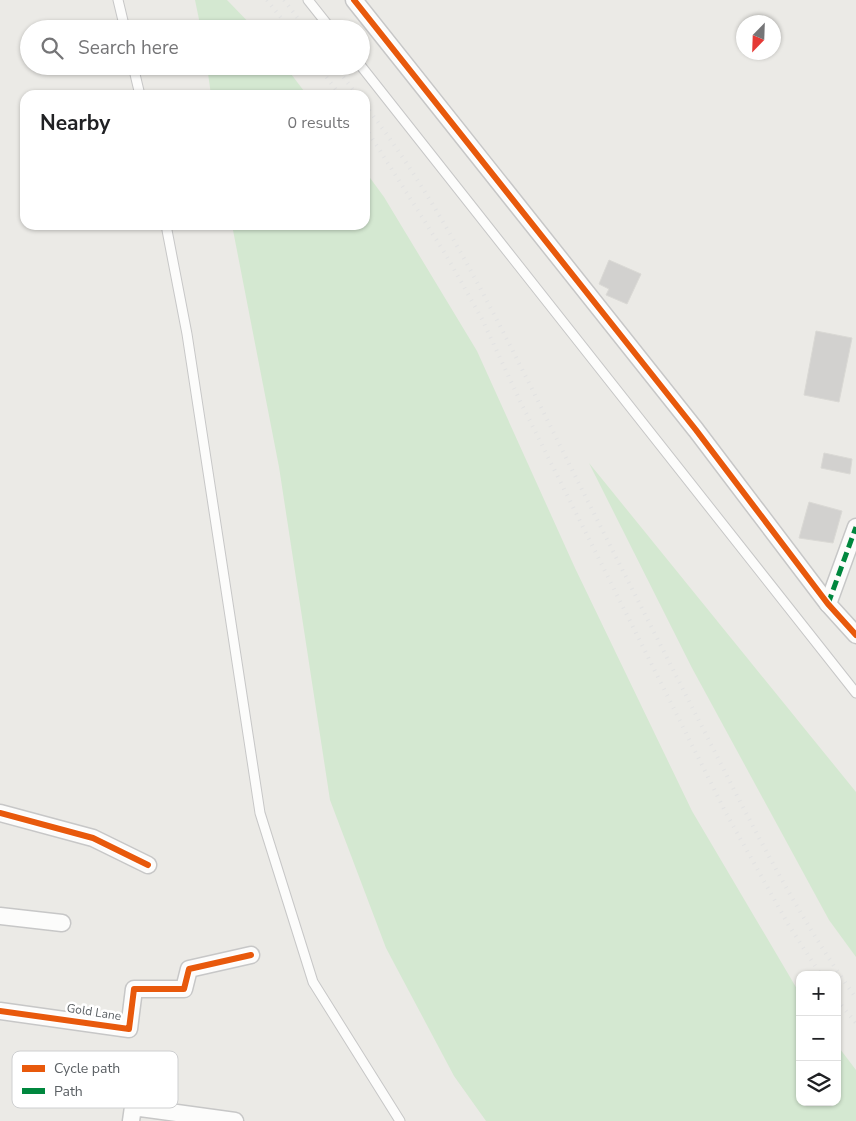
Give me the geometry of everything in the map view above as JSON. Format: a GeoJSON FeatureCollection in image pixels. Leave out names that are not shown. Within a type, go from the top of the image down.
{"type":"FeatureCollection","features":[{"type":"Feature","properties":{"kind":"street"},"geometry":{"type":"LineString","coordinates":[[354,0],[370,20]]}},
{"type":"Feature","properties":{"kind":"street"},"geometry":{"type":"LineString","coordinates":[[370,20],[696,430],[828,604],[856,635]]}},
{"type":"Feature","properties":{"kind":"street"},"geometry":{"type":"LineString","coordinates":[[828,604],[856,527]]}},
{"type":"Feature","properties":{"kind":"street"},"geometry":{"type":"LineString","coordinates":[[0,813],[93,838],[148,865]]}},
{"type":"Feature","properties":{"kind":"street"},"geometry":{"type":"LineString","coordinates":[[0,916],[62,923]]}},
{"type":"Feature","properties":{"kind":"street","name":"Gold Lane"},"geometry":{"type":"LineString","coordinates":[[0,1011],[129,1029],[134,989],[184,989],[189,969],[251,955]]}},
{"type":"Feature","properties":{"kind":"street"},"geometry":{"type":"LineString","coordinates":[[131,1121],[133,1108]]}},
{"type":"Feature","properties":{"kind":"street"},"geometry":{"type":"LineString","coordinates":[[140,1108],[235,1121]]}},
{"type":"Feature","properties":{"kind":"lane"},"geometry":{"type":"LineString","coordinates":[[118,0],[123,20]]}},
{"type":"Feature","properties":{"kind":"lane"},"geometry":{"type":"LineString","coordinates":[[308,0],[324,20]]}},
{"type":"Feature","properties":{"kind":"lane"},"geometry":{"type":"LineString","coordinates":[[135,75],[139,90]]}},
{"type":"Feature","properties":{"kind":"lane"},"geometry":{"type":"LineString","coordinates":[[368,75],[856,693]]}},
{"type":"Feature","properties":{"kind":"lane"},"geometry":{"type":"LineString","coordinates":[[167,230],[187,334],[260,813],[313,982],[400,1121]]}},
{"type":"Feature","properties":{"kind":"green space"},"geometry":{"type":"Polygon","coordinates":[[[195,0],[227,0],[246,20],[199,20],[195,0]]]}},
{"type":"Feature","properties":{"kind":"green space"},"geometry":{"type":"Polygon","coordinates":[[[208,75],[292,75],[303,90],[210,90],[208,75]]]}},
{"type":"Feature","properties":{"kind":"green space"},"geometry":{"type":"Polygon","coordinates":[[[370,178],[384,197],[477,351],[575,568],[692,811],[796,987],[796,1106],[841,1106],[841,1050],[856,1070],[856,1121],[486,1121],[454,1076],[386,948],[330,800],[279,467],[233,230],[370,230],[370,178]]]}},
{"type":"Feature","properties":{"kind":"green space"},"geometry":{"type":"Polygon","coordinates":[[[589,463],[856,792],[856,957],[829,920],[692,668],[589,463]]]}},
{"type":"Feature","properties":{"kind":"building"},"geometry":{"type":"Polygon","coordinates":[[[609,260],[641,274],[627,304],[606,295],[609,289],[599,284],[609,260]]]}},
{"type":"Feature","properties":{"kind":"building"},"geometry":{"type":"Polygon","coordinates":[[[816,331],[852,338],[839,402],[804,395],[816,331]]]}},
{"type":"Feature","properties":{"kind":"building"},"geometry":{"type":"Polygon","coordinates":[[[824,453],[852,459],[850,474],[821,468],[824,453]]]}},
{"type":"Feature","properties":{"kind":"building"},"geometry":{"type":"Polygon","coordinates":[[[809,502],[842,511],[833,543],[799,538],[809,502]]]}},
{"type":"Feature","properties":{"kind":"railway"},"geometry":{"type":"LineString","coordinates":[[267,0],[283,20]]}},
{"type":"Feature","properties":{"kind":"railway"},"geometry":{"type":"LineString","coordinates":[[284,0],[299,20]]}},
{"type":"Feature","properties":{"kind":"railway"},"geometry":{"type":"LineString","coordinates":[[325,75],[336,90]]}},
{"type":"Feature","properties":{"kind":"railway"},"geometry":{"type":"LineString","coordinates":[[342,75],[353,90]]}},
{"type":"Feature","properties":{"kind":"railway"},"geometry":{"type":"LineString","coordinates":[[370,112],[414,175],[459,249],[519,363],[752,825],[811,930],[856,998]]}},
{"type":"Feature","properties":{"kind":"railway"},"geometry":{"type":"LineString","coordinates":[[370,135],[446,255],[482,319],[520,401],[726,813],[788,924],[818,971]]}},
{"type":"Feature","properties":{"kind":"railway"},"geometry":{"type":"LineString","coordinates":[[841,1005],[856,1023]]}},
{"type":"Feature","properties":{"kind":"marked path"},"geometry":{"type":"LineString","coordinates":[[828,604],[856,527]]}},
{"type":"Feature","properties":{"kind":"cycle path"},"geometry":{"type":"LineString","coordinates":[[354,0],[370,20]]}},
{"type":"Feature","properties":{"kind":"cycle path"},"geometry":{"type":"LineString","coordinates":[[370,20],[696,430],[828,604],[856,635]]}},
{"type":"Feature","properties":{"kind":"cycle path"},"geometry":{"type":"LineString","coordinates":[[0,813],[93,838],[148,865]]}},
{"type":"Feature","properties":{"kind":"cycle path"},"geometry":{"type":"LineString","coordinates":[[0,1011],[129,1029],[134,989],[184,989],[189,969],[251,955]]}}]}
